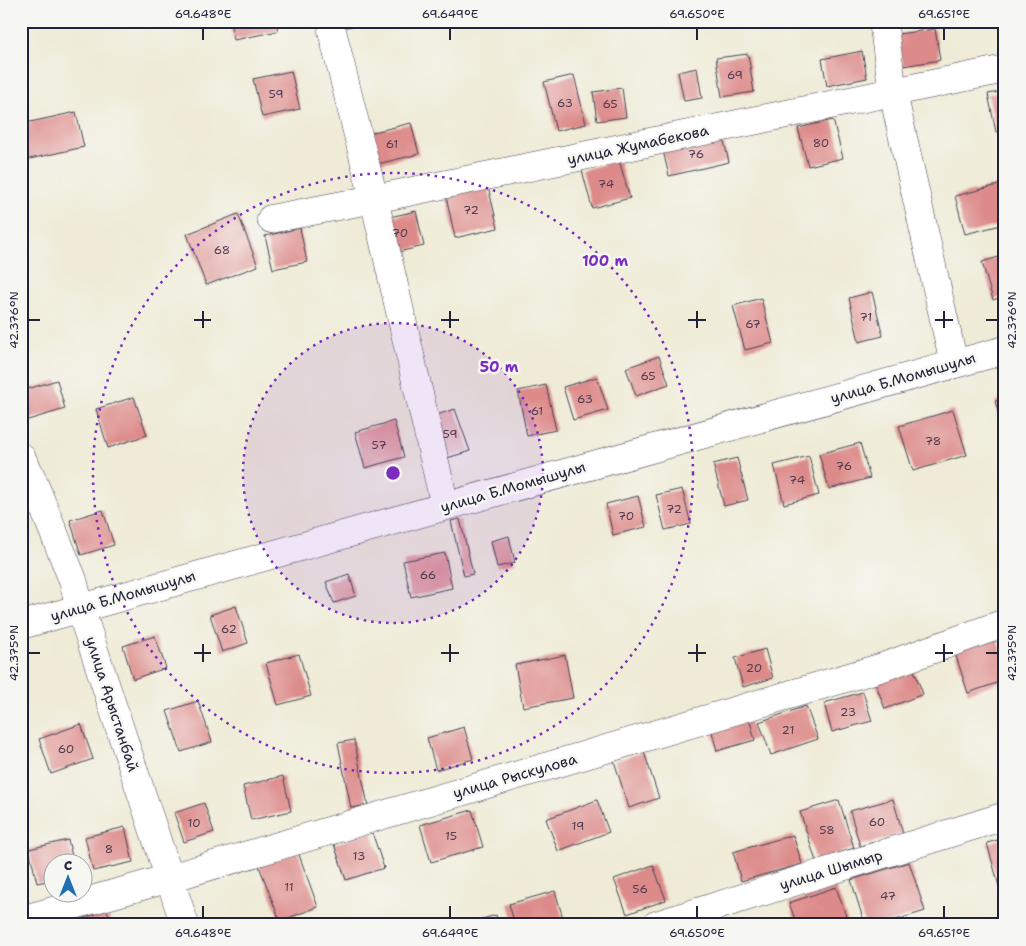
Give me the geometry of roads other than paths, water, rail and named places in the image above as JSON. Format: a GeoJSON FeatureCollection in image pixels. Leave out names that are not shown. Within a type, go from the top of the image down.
{"type":"FeatureCollection","features":[{"type":"Feature","properties":{"kind":"street"},"geometry":{"type":"LineString","coordinates":[[882,21],[893,93],[954,364]]}},
{"type":"Feature","properties":{"kind":"street"},"geometry":{"type":"LineString","coordinates":[[332,31],[374,199],[445,506]]}},
{"type":"Feature","properties":{"kind":"street","name":"улица Жумабекова"},"geometry":{"type":"LineString","coordinates":[[271,219],[1005,69]]}},
{"type":"Feature","properties":{"kind":"street","name":"улица Б.Момышулы"},"geometry":{"type":"LineString","coordinates":[[21,625],[1005,350]]}},
{"type":"Feature","properties":{"kind":"street","name":"улица Арыстанбай"},"geometry":{"type":"LineString","coordinates":[[21,457],[30,474],[73,580],[80,608],[185,925]]}},
{"type":"Feature","properties":{"kind":"street","name":"улица Рыскулова"},"geometry":{"type":"LineString","coordinates":[[21,920],[170,878],[883,667],[1005,624]]}},
{"type":"Feature","properties":{"kind":"street","name":"улица Шымыр"},"geometry":{"type":"LineString","coordinates":[[656,925],[1005,816]]}}]}
